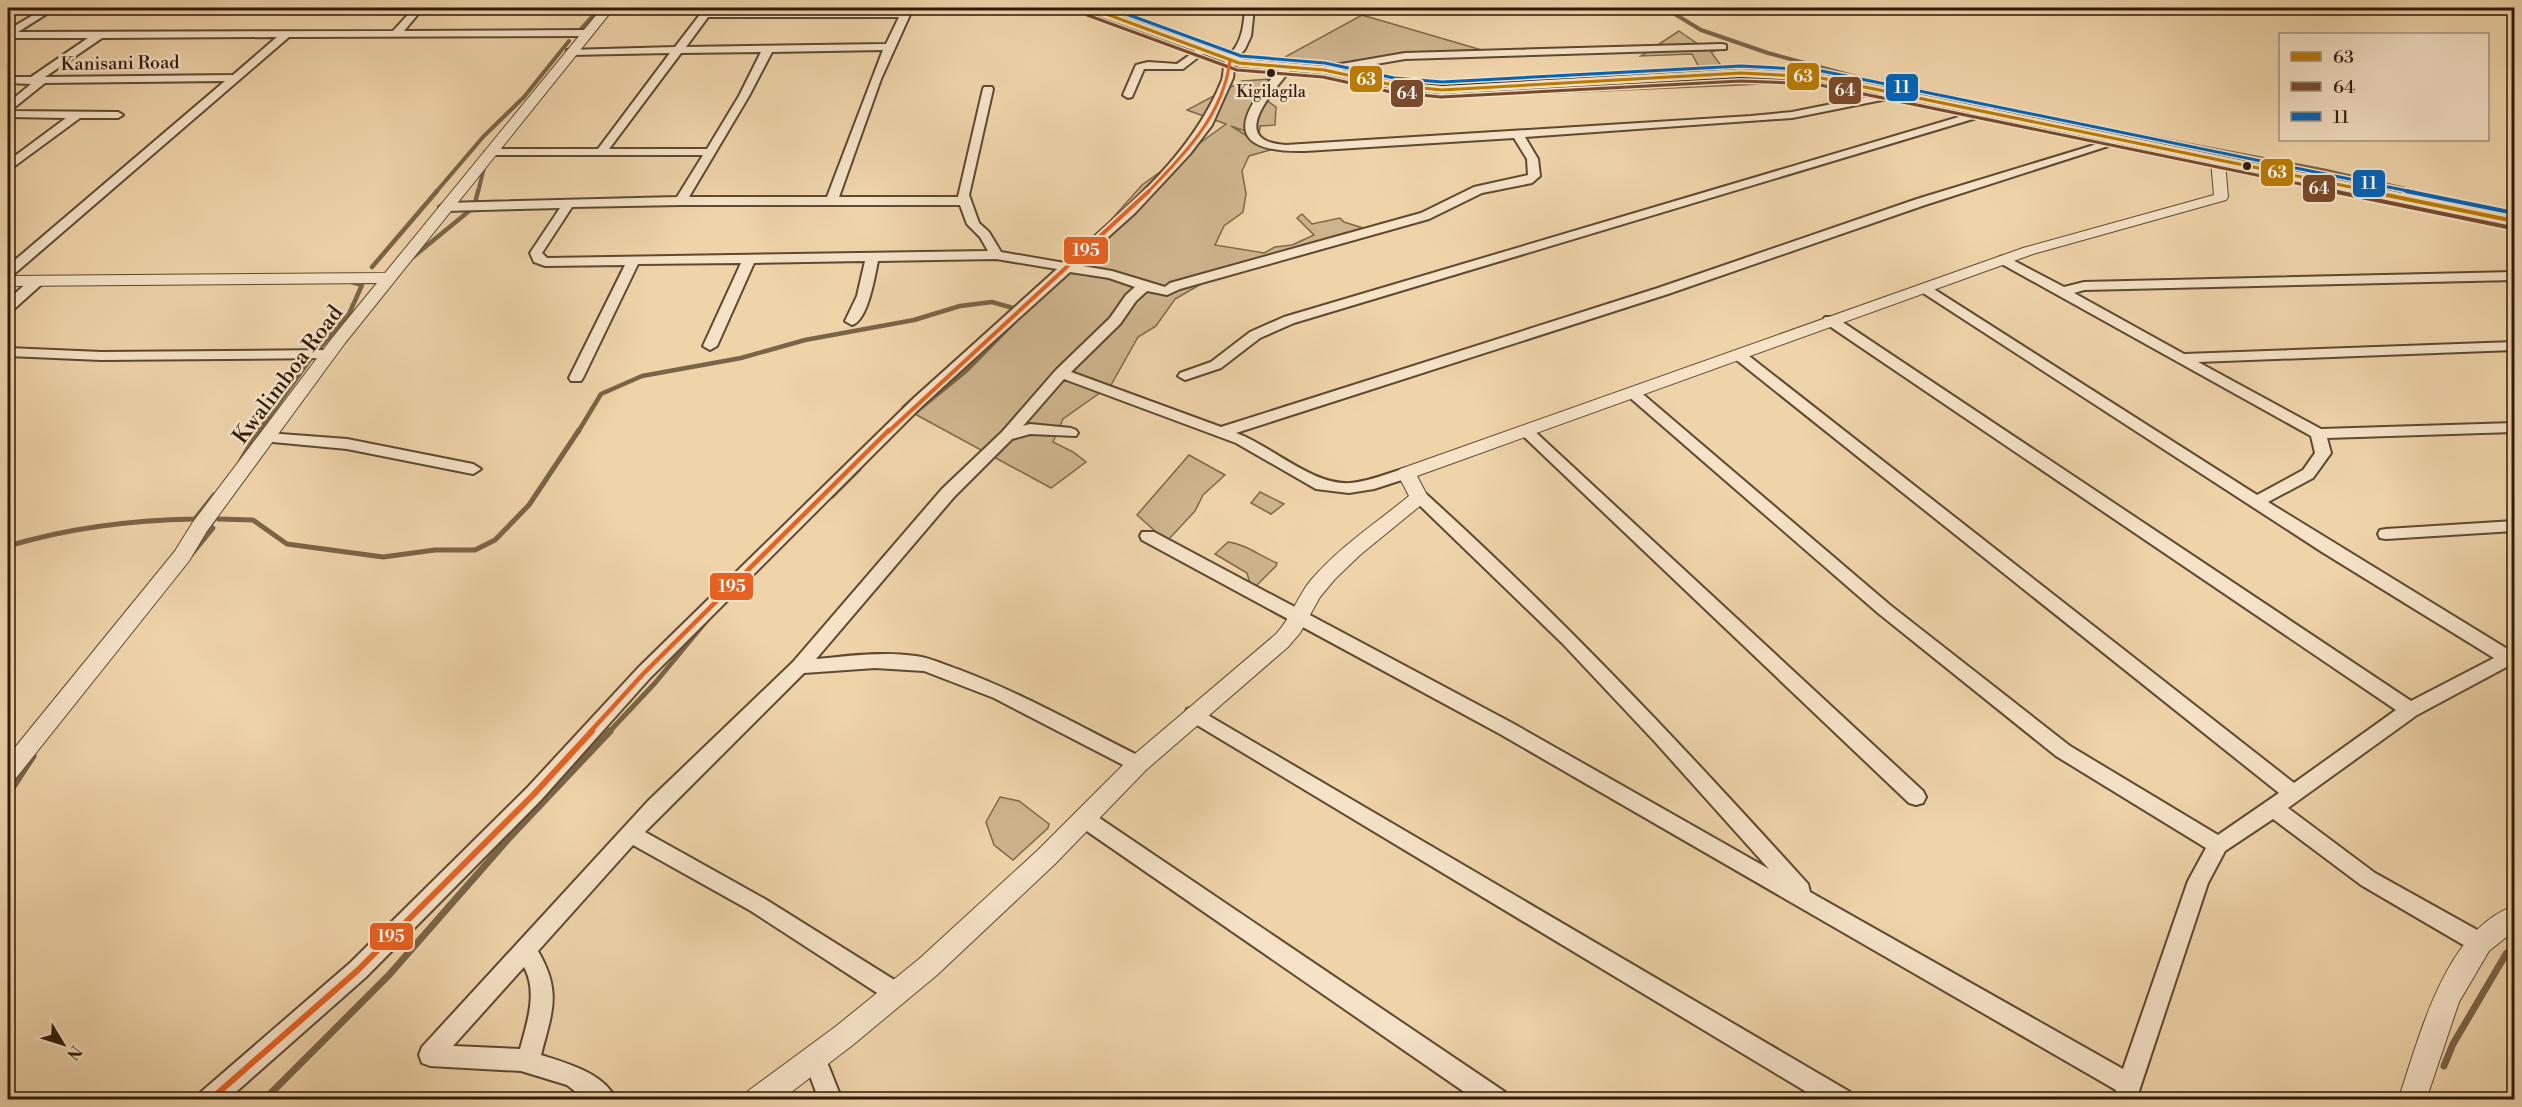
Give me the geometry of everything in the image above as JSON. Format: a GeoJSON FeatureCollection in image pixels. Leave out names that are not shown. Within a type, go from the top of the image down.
{"type":"FeatureCollection","features":[{"type":"Feature","properties":{"kind":"main road"},"geometry":{"type":"LineString","coordinates":[[1090,8],[1230,60],[1256,66],[1324,70],[1393,85],[1443,90],[1767,73],[1816,77],[2514,221]]}},
{"type":"Feature","properties":{"kind":"street"},"geometry":{"type":"LineString","coordinates":[[51,8],[8,35],[586,33]]}},
{"type":"Feature","properties":{"kind":"street"},"geometry":{"type":"LineString","coordinates":[[397,32],[418,8]]}},
{"type":"Feature","properties":{"kind":"street","name":"Kwalimboa Road"},"geometry":{"type":"LineString","coordinates":[[8,772],[182,556],[200,527],[328,354],[608,8]]}},
{"type":"Feature","properties":{"kind":"street"},"geometry":{"type":"LineString","coordinates":[[209,1100],[358,970],[534,794],[661,657],[919,401],[1131,210],[1198,137],[1217,104],[1228,78],[1230,60],[1237,54],[1243,43],[1248,29],[1250,8]]}},
{"type":"Feature","properties":{"kind":"street"},"geometry":{"type":"LineString","coordinates":[[601,152],[707,11],[907,11],[889,47],[850,158],[831,202]]}},
{"type":"Feature","properties":{"kind":"street"},"geometry":{"type":"LineString","coordinates":[[8,272],[287,34]]}},
{"type":"Feature","properties":{"kind":"street"},"geometry":{"type":"LineString","coordinates":[[32,81],[99,35]]}},
{"type":"Feature","properties":{"kind":"street"},"geometry":{"type":"LineString","coordinates":[[571,52],[889,47]]}},
{"type":"Feature","properties":{"kind":"street"},"geometry":{"type":"LineString","coordinates":[[1324,70],[1405,56],[1722,47]]}},
{"type":"Feature","properties":{"kind":"street"},"geometry":{"type":"LineString","coordinates":[[681,201],[744,96],[768,50]]}},
{"type":"Feature","properties":{"kind":"street"},"geometry":{"type":"LineString","coordinates":[[1128,95],[1140,68],[1148,65],[1179,67],[1201,50]]}},
{"type":"Feature","properties":{"kind":"street"},"geometry":{"type":"LineString","coordinates":[[1287,68],[1260,101],[1250,123],[1253,138],[1263,145],[1331,147],[1792,115],[1902,93]]}},
{"type":"Feature","properties":{"kind":"street","name":"Kanisani Road"},"geometry":{"type":"LineString","coordinates":[[8,80],[233,78]]}},
{"type":"Feature","properties":{"kind":"street"},"geometry":{"type":"LineString","coordinates":[[8,108],[41,81],[32,81]]}},
{"type":"Feature","properties":{"kind":"street"},"geometry":{"type":"LineString","coordinates":[[988,89],[963,195],[973,224],[985,235],[996,255]]}},
{"type":"Feature","properties":{"kind":"street"},"geometry":{"type":"LineString","coordinates":[[1185,376],[1216,365],[1255,335],[1289,320],[1989,111]]}},
{"type":"Feature","properties":{"kind":"street"},"geometry":{"type":"LineString","coordinates":[[8,114],[118,115]]}},
{"type":"Feature","properties":{"kind":"street"},"geometry":{"type":"LineString","coordinates":[[9,164],[77,115]]}},
{"type":"Feature","properties":{"kind":"street"},"geometry":{"type":"LineString","coordinates":[[568,205],[537,253],[539,259],[551,263],[996,255],[1112,275],[1167,291],[1175,286],[1285,254],[1425,216],[1478,190],[1528,180],[1536,172],[1517,134]]}},
{"type":"Feature","properties":{"kind":"street"},"geometry":{"type":"LineString","coordinates":[[1222,432],[1663,291],[1921,202],[2121,140]]}},
{"type":"Feature","properties":{"kind":"street"},"geometry":{"type":"LineString","coordinates":[[490,152],[710,152]]}},
{"type":"Feature","properties":{"kind":"street"},"geometry":{"type":"LineString","coordinates":[[1061,373],[1241,440],[1322,485],[1348,488],[1366,485],[1526,431],[1830,320],[1924,290],[2065,239],[2169,214],[2221,197],[2218,161]]}},
{"type":"Feature","properties":{"kind":"street"},"geometry":{"type":"LineString","coordinates":[[445,207],[681,201],[966,201]]}},
{"type":"Feature","properties":{"kind":"street"},"geometry":{"type":"LineString","coordinates":[[852,321],[864,297],[872,257]]}},
{"type":"Feature","properties":{"kind":"street"},"geometry":{"type":"LineString","coordinates":[[710,346],[749,260]]}},
{"type":"Feature","properties":{"kind":"street"},"geometry":{"type":"LineString","coordinates":[[2005,260],[2319,434],[2514,427]]}},
{"type":"Feature","properties":{"kind":"street"},"geometry":{"type":"LineString","coordinates":[[576,378],[633,262]]}},
{"type":"Feature","properties":{"kind":"street"},"geometry":{"type":"LineString","coordinates":[[2061,292],[2084,286],[2514,276]]}},
{"type":"Feature","properties":{"kind":"street"},"geometry":{"type":"LineString","coordinates":[[8,281],[388,278]]}},
{"type":"Feature","properties":{"kind":"street"},"geometry":{"type":"LineString","coordinates":[[8,308],[37,281]]}},
{"type":"Feature","properties":{"kind":"street"},"geometry":{"type":"LineString","coordinates":[[605,1100],[574,1076],[528,1062],[430,1055],[655,807],[799,667],[948,493],[1007,435],[1061,373],[1115,321],[1131,298],[1144,286]]}},
{"type":"Feature","properties":{"kind":"street"},"geometry":{"type":"LineString","coordinates":[[1924,290],[2257,502],[2511,656]]}},
{"type":"Feature","properties":{"kind":"street"},"geometry":{"type":"LineString","coordinates":[[1830,320],[2410,710]]}},
{"type":"Feature","properties":{"kind":"street"},"geometry":{"type":"LineString","coordinates":[[2181,358],[2514,346]]}},
{"type":"Feature","properties":{"kind":"street"},"geometry":{"type":"LineString","coordinates":[[8,352],[101,356],[328,354]]}},
{"type":"Feature","properties":{"kind":"street"},"geometry":{"type":"LineString","coordinates":[[1739,355],[2294,794]]}},
{"type":"Feature","properties":{"kind":"street"},"geometry":{"type":"LineString","coordinates":[[1633,393],[1884,609],[2055,744],[2118,786],[2218,845]]}},
{"type":"Feature","properties":{"kind":"street"},"geometry":{"type":"LineString","coordinates":[[1007,435],[1030,429],[1071,433]]}},
{"type":"Feature","properties":{"kind":"street"},"geometry":{"type":"LineString","coordinates":[[1526,431],[1916,797]]}},
{"type":"Feature","properties":{"kind":"street"},"geometry":{"type":"LineString","coordinates":[[2257,502],[2308,474],[2323,453],[2319,434]]}},
{"type":"Feature","properties":{"kind":"street"},"geometry":{"type":"LineString","coordinates":[[267,438],[347,444],[473,469]]}},
{"type":"Feature","properties":{"kind":"street"},"geometry":{"type":"LineString","coordinates":[[1406,473],[1419,497],[1504,575],[1658,733],[1812,901]]}},
{"type":"Feature","properties":{"kind":"street"},"geometry":{"type":"LineString","coordinates":[[758,1100],[815,1060],[896,993],[990,910],[1085,819],[1138,764],[1194,714],[1266,656],[1290,632],[1298,615],[1318,585],[1391,518],[1419,497]]}},
{"type":"Feature","properties":{"kind":"street"},"geometry":{"type":"LineString","coordinates":[[2386,534],[2514,526]]}},
{"type":"Feature","properties":{"kind":"street"},"geometry":{"type":"LineString","coordinates":[[1148,536],[1507,729],[1812,901],[2127,1092],[2198,881],[2218,845],[2294,794],[2410,710],[2511,656]]}},
{"type":"Feature","properties":{"kind":"street"},"geometry":{"type":"LineString","coordinates":[[799,667],[893,662],[918,663],[979,683],[1015,699],[1060,722],[1092,742],[1138,764]]}},
{"type":"Feature","properties":{"kind":"street"},"geometry":{"type":"LineString","coordinates":[[1194,714],[1842,1100]]}},
{"type":"Feature","properties":{"kind":"street"},"geometry":{"type":"LineString","coordinates":[[2272,807],[2367,879],[2480,944]]}},
{"type":"Feature","properties":{"kind":"street"},"geometry":{"type":"LineString","coordinates":[[1085,819],[1497,1100]]}},
{"type":"Feature","properties":{"kind":"street"},"geometry":{"type":"LineString","coordinates":[[631,834],[766,910],[896,993]]}},
{"type":"Feature","properties":{"kind":"street"},"geometry":{"type":"LineString","coordinates":[[2412,1100],[2447,997],[2480,944],[2514,917]]}},
{"type":"Feature","properties":{"kind":"street"},"geometry":{"type":"LineString","coordinates":[[525,949],[540,975],[542,1006],[528,1062]]}},
{"type":"Feature","properties":{"kind":"street"},"geometry":{"type":"LineString","coordinates":[[815,1060],[831,1100]]}},
{"type":"Feature","properties":{"kind":"shaded area"},"geometry":{"type":"Polygon","coordinates":[[[1362,15],[1485,51],[1437,53],[1328,64],[1274,63],[1362,15]]]}},
{"type":"Feature","properties":{"kind":"shaded area"},"geometry":{"type":"Polygon","coordinates":[[[1679,31],[1698,44],[1718,50],[1711,52],[1725,71],[1701,71],[1692,54],[1641,56],[1679,31]]]}},
{"type":"Feature","properties":{"kind":"shaded area"},"geometry":{"type":"Polygon","coordinates":[[[1271,79],[1278,81],[1275,92],[1266,100],[1276,107],[1275,125],[1260,126],[1259,136],[1231,126],[1270,150],[1249,156],[1242,171],[1246,194],[1243,212],[1224,226],[1215,245],[1264,253],[1275,247],[1292,245],[1314,235],[1297,218],[1302,214],[1312,224],[1340,218],[1344,222],[1363,228],[1302,245],[1201,284],[1175,299],[1156,326],[1138,337],[1111,385],[1063,419],[1053,442],[1073,452],[1086,462],[1051,488],[902,407],[1110,221],[1142,185],[1226,124],[1187,110],[1242,81],[1271,79]]]}},
{"type":"Feature","properties":{"kind":"shaded area"},"geometry":{"type":"Polygon","coordinates":[[[1189,455],[1225,475],[1203,495],[1195,511],[1169,539],[1162,537],[1137,515],[1189,455]]]}},
{"type":"Feature","properties":{"kind":"shaded area"},"geometry":{"type":"Polygon","coordinates":[[[1260,492],[1284,504],[1271,514],[1251,503],[1260,492]]]}},
{"type":"Feature","properties":{"kind":"shaded area"},"geometry":{"type":"Polygon","coordinates":[[[1228,542],[1240,545],[1277,563],[1276,566],[1255,587],[1250,584],[1247,573],[1215,554],[1228,542]]]}},
{"type":"Feature","properties":{"kind":"shaded area"},"geometry":{"type":"Polygon","coordinates":[[[1000,797],[1019,801],[1049,824],[1048,828],[1013,860],[994,845],[986,822],[1000,797]]]}},
{"type":"Feature","properties":{"kind":"waterway"},"geometry":{"type":"LineString","coordinates":[[579,31],[600,8]]}},
{"type":"Feature","properties":{"kind":"waterway"},"geometry":{"type":"LineString","coordinates":[[1665,8],[1701,30],[1768,53],[1864,79],[1959,98]]}},
{"type":"Feature","properties":{"kind":"waterway"},"geometry":{"type":"LineString","coordinates":[[436,192],[483,137],[524,97],[569,41]]}},
{"type":"Feature","properties":{"kind":"waterway"},"geometry":{"type":"LineString","coordinates":[[1523,93],[1802,81],[1851,88]]}},
{"type":"Feature","properties":{"kind":"waterway"},"geometry":{"type":"LineString","coordinates":[[2028,114],[2322,170],[2419,192]]}},
{"type":"Feature","properties":{"kind":"waterway"},"geometry":{"type":"LineString","coordinates":[[2016,122],[2105,143]]}},
{"type":"Feature","properties":{"kind":"waterway"},"geometry":{"type":"LineString","coordinates":[[2126,148],[2338,192]]}},
{"type":"Feature","properties":{"kind":"waterway"},"geometry":{"type":"LineString","coordinates":[[478,192],[485,164]]}},
{"type":"Feature","properties":{"kind":"waterway"},"geometry":{"type":"LineString","coordinates":[[372,267],[437,191]]}},
{"type":"Feature","properties":{"kind":"waterway"},"geometry":{"type":"LineString","coordinates":[[413,257],[474,207],[478,191]]}},
{"type":"Feature","properties":{"kind":"waterway"},"geometry":{"type":"LineString","coordinates":[[2331,191],[2514,229]]}},
{"type":"Feature","properties":{"kind":"waterway"},"geometry":{"type":"LineString","coordinates":[[2413,191],[2514,214]]}},
{"type":"Feature","properties":{"kind":"waterway"},"geometry":{"type":"LineString","coordinates":[[258,432],[312,357],[349,314],[362,285],[352,282]]}},
{"type":"Feature","properties":{"kind":"waterway"},"geometry":{"type":"LineString","coordinates":[[578,432],[601,394],[642,376],[741,358],[805,340],[914,320],[960,306],[992,302],[1020,310]]}},
{"type":"Feature","properties":{"kind":"waterway"},"geometry":{"type":"LineString","coordinates":[[912,415],[967,370],[1018,318]]}},
{"type":"Feature","properties":{"kind":"waterway"},"geometry":{"type":"LineString","coordinates":[[241,460],[259,430]]}},
{"type":"Feature","properties":{"kind":"waterway"},"geometry":{"type":"LineString","coordinates":[[218,519],[253,520],[287,544],[383,557],[435,550],[475,550],[495,540],[529,505],[579,430]]}},
{"type":"Feature","properties":{"kind":"waterway"},"geometry":{"type":"LineString","coordinates":[[832,496],[859,469]]}},
{"type":"Feature","properties":{"kind":"waterway"},"geometry":{"type":"LineString","coordinates":[[8,546],[54,534],[100,526],[195,519],[214,495]]}},
{"type":"Feature","properties":{"kind":"waterway"},"geometry":{"type":"LineString","coordinates":[[191,555],[213,528],[209,526],[213,521]]}},
{"type":"Feature","properties":{"kind":"waterway"},"geometry":{"type":"LineString","coordinates":[[609,732],[655,683],[708,619]]}},
{"type":"Feature","properties":{"kind":"waterway"},"geometry":{"type":"LineString","coordinates":[[264,1100],[389,975],[509,838],[610,731]]}},
{"type":"Feature","properties":{"kind":"waterway"},"geometry":{"type":"LineString","coordinates":[[8,794],[33,756]]}},
{"type":"Feature","properties":{"kind":"waterway"},"geometry":{"type":"LineString","coordinates":[[2444,1066],[2453,1044],[2506,954],[2514,946]]}},
{"type":"Feature","properties":{"kind":"transit line","name":"63"},"geometry":{"type":"LineString","coordinates":[[1090,8],[1239,63],[1324,70],[1393,85],[1442,90],[1741,73],[1816,77],[2514,221]]}},
{"type":"Feature","properties":{"kind":"transit line","name":"11"},"geometry":{"type":"LineString","coordinates":[[1110,8],[1241,56],[1325,63],[1394,78],[1442,82],[1741,66],[1817,70],[2514,213]]}},
{"type":"Feature","properties":{"kind":"transit line","name":"64"},"geometry":{"type":"LineString","coordinates":[[1087,15],[1237,70],[1323,77],[1391,92],[1441,97],[1741,81],[1815,84],[2512,228]]}},
{"type":"Feature","properties":{"kind":"transit line","name":"195"},"geometry":{"type":"LineString","coordinates":[[210,1100],[358,970],[534,794],[644,673],[919,401],[1131,210],[1186,152],[1206,125],[1228,78],[1230,60]]}},
{"type":"Feature","properties":{"kind":"place","name":"Kigilagila"},"geometry":{"type":"Point","coordinates":[1271,73]}}]}
